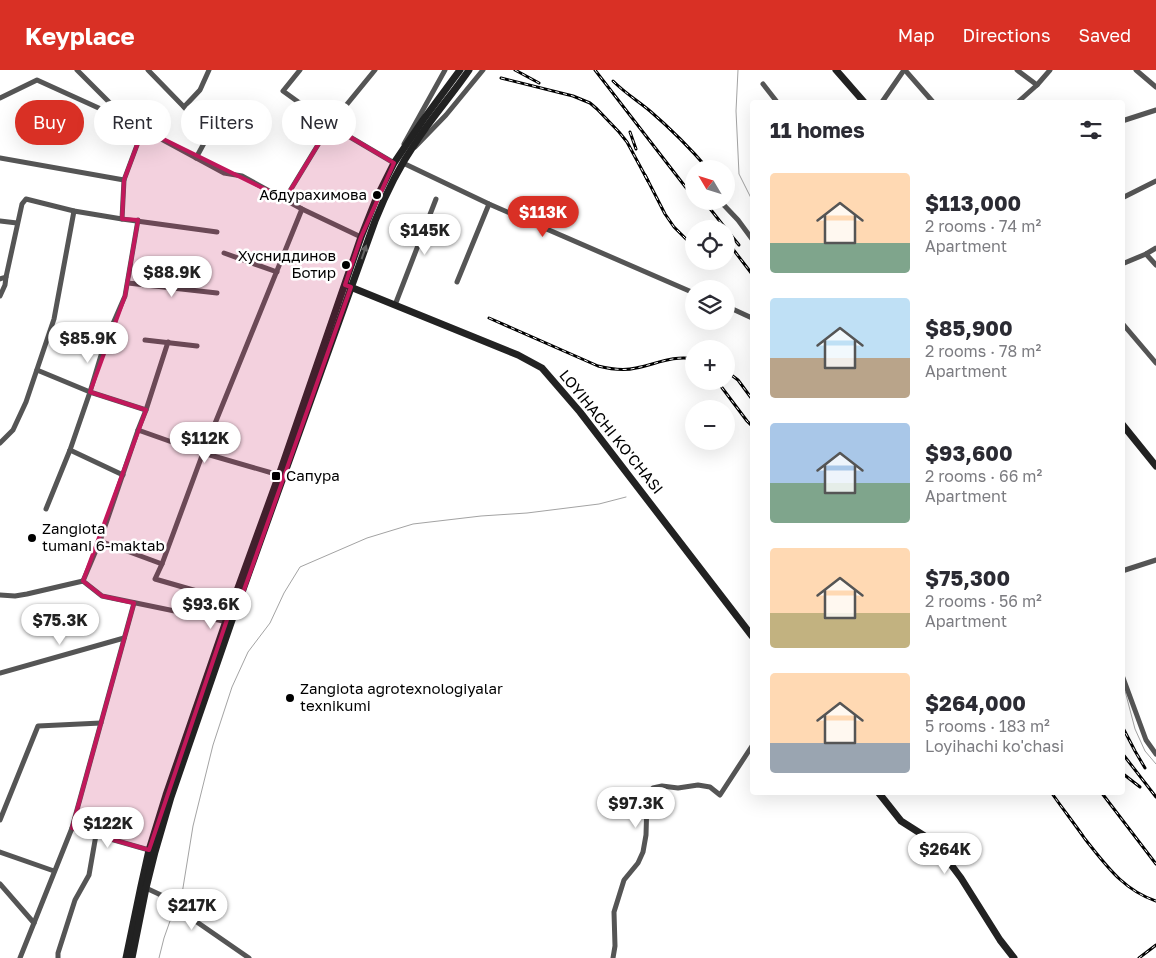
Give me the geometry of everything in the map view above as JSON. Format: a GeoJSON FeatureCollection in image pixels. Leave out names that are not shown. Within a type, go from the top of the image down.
{"type":"FeatureCollection","features":[{"type":"Feature","properties":{"kind":"main road"},"geometry":{"type":"LineString","coordinates":[[236,603],[279,475],[348,286],[382,204],[403,162],[404,152],[432,106],[460,70]]}},
{"type":"Feature","properties":{"kind":"main road"},"geometry":{"type":"LineString","coordinates":[[126,958],[140,886],[166,795],[348,286],[360,237],[394,163],[428,124],[469,70]]}},
{"type":"Feature","properties":{"kind":"main road"},"geometry":{"type":"LineString","coordinates":[[836,70],[862,100]]}},
{"type":"Feature","properties":{"kind":"main road","name":"LOYIHACHI KO'CHASI"},"geometry":{"type":"LineString","coordinates":[[348,286],[518,355],[542,368],[580,412],[750,633]]}},
{"type":"Feature","properties":{"kind":"main road"},"geometry":{"type":"LineString","coordinates":[[1125,428],[1156,466]]}},
{"type":"Feature","properties":{"kind":"main road"},"geometry":{"type":"LineString","coordinates":[[132,958],[155,852],[228,622]]}},
{"type":"Feature","properties":{"kind":"main road"},"geometry":{"type":"LineString","coordinates":[[880,795],[901,821],[934,842],[961,878],[1000,940],[1014,958]]}},
{"type":"Feature","properties":{"kind":"street"},"geometry":{"type":"LineString","coordinates":[[77,70],[107,100]]}},
{"type":"Feature","properties":{"kind":"street"},"geometry":{"type":"LineString","coordinates":[[148,70],[181,104]]}},
{"type":"Feature","properties":{"kind":"street"},"geometry":{"type":"LineString","coordinates":[[191,100],[200,90],[210,70]]}},
{"type":"Feature","properties":{"kind":"street"},"geometry":{"type":"LineString","coordinates":[[295,100],[283,91],[300,70]]}},
{"type":"Feature","properties":{"kind":"street"},"geometry":{"type":"LineString","coordinates":[[350,100],[375,70]]}},
{"type":"Feature","properties":{"kind":"street"},"geometry":{"type":"LineString","coordinates":[[404,152],[407,138],[444,70]]}},
{"type":"Feature","properties":{"kind":"street"},"geometry":{"type":"LineString","coordinates":[[404,152],[446,114],[482,70]]}},
{"type":"Feature","properties":{"kind":"street"},"geometry":{"type":"LineString","coordinates":[[883,100],[904,70],[931,100]]}},
{"type":"Feature","properties":{"kind":"street"},"geometry":{"type":"LineString","coordinates":[[1016,70],[1037,86]]}},
{"type":"Feature","properties":{"kind":"street"},"geometry":{"type":"LineString","coordinates":[[1020,100],[1037,86],[1050,70]]}},
{"type":"Feature","properties":{"kind":"street"},"geometry":{"type":"LineString","coordinates":[[1136,70],[1156,86]]}},
{"type":"Feature","properties":{"kind":"street"},"geometry":{"type":"LineString","coordinates":[[0,98],[37,80],[94,106]]}},
{"type":"Feature","properties":{"kind":"street"},"geometry":{"type":"LineString","coordinates":[[763,84],[775,100]]}},
{"type":"Feature","properties":{"kind":"street"},"geometry":{"type":"LineString","coordinates":[[1125,120],[1156,110]]}},
{"type":"Feature","properties":{"kind":"street"},"geometry":{"type":"LineString","coordinates":[[356,140],[394,163]]}},
{"type":"Feature","properties":{"kind":"street"},"geometry":{"type":"LineString","coordinates":[[171,144],[224,173],[242,176],[302,210],[360,237]]}},
{"type":"Feature","properties":{"kind":"street"},"geometry":{"type":"LineString","coordinates":[[122,219],[124,180],[137,145]]}},
{"type":"Feature","properties":{"kind":"street"},"geometry":{"type":"LineString","coordinates":[[196,158],[203,145]]}},
{"type":"Feature","properties":{"kind":"street"},"geometry":{"type":"LineString","coordinates":[[285,199],[318,145]]}},
{"type":"Feature","properties":{"kind":"street"},"geometry":{"type":"LineString","coordinates":[[0,158],[124,180]]}},
{"type":"Feature","properties":{"kind":"street"},"geometry":{"type":"LineString","coordinates":[[403,162],[489,204],[685,289]]}},
{"type":"Feature","properties":{"kind":"street"},"geometry":{"type":"LineString","coordinates":[[1125,197],[1155,182]]}},
{"type":"Feature","properties":{"kind":"street"},"geometry":{"type":"LineString","coordinates":[[0,296],[5,285],[22,204],[26,198],[122,219],[217,232]]}},
{"type":"Feature","properties":{"kind":"street"},"geometry":{"type":"LineString","coordinates":[[395,305],[436,199]]}},
{"type":"Feature","properties":{"kind":"street"},"geometry":{"type":"LineString","coordinates":[[457,282],[489,204]]}},
{"type":"Feature","properties":{"kind":"street"},"geometry":{"type":"LineString","coordinates":[[0,443],[13,430],[26,402],[54,319],[74,210]]}},
{"type":"Feature","properties":{"kind":"street"},"geometry":{"type":"LineString","coordinates":[[236,603],[155,579],[203,453],[302,210]]}},
{"type":"Feature","properties":{"kind":"street"},"geometry":{"type":"LineString","coordinates":[[729,210],[750,236]]}},
{"type":"Feature","properties":{"kind":"street"},"geometry":{"type":"LineString","coordinates":[[0,220],[17,223]]}},
{"type":"Feature","properties":{"kind":"street"},"geometry":{"type":"LineString","coordinates":[[46,509],[70,450],[105,342],[125,296],[138,220]]}},
{"type":"Feature","properties":{"kind":"street"},"geometry":{"type":"LineString","coordinates":[[1125,263],[1156,248]]}},
{"type":"Feature","properties":{"kind":"street"},"geometry":{"type":"LineString","coordinates":[[224,253],[277,272]]}},
{"type":"Feature","properties":{"kind":"street"},"geometry":{"type":"LineString","coordinates":[[1146,254],[1156,265]]}},
{"type":"Feature","properties":{"kind":"street"},"geometry":{"type":"LineString","coordinates":[[0,279],[6,277]]}},
{"type":"Feature","properties":{"kind":"street"},"geometry":{"type":"LineString","coordinates":[[128,283],[217,293]]}},
{"type":"Feature","properties":{"kind":"street"},"geometry":{"type":"LineString","coordinates":[[735,310],[750,317]]}},
{"type":"Feature","properties":{"kind":"street"},"geometry":{"type":"LineString","coordinates":[[1125,327],[1156,363]]}},
{"type":"Feature","properties":{"kind":"street"},"geometry":{"type":"LineString","coordinates":[[145,340],[197,346]]}},
{"type":"Feature","properties":{"kind":"street"},"geometry":{"type":"LineString","coordinates":[[83,581],[100,540],[168,342]]}},
{"type":"Feature","properties":{"kind":"street"},"geometry":{"type":"LineString","coordinates":[[37,370],[90,392],[146,410]]}},
{"type":"Feature","properties":{"kind":"street"},"geometry":{"type":"LineString","coordinates":[[138,430],[203,453],[279,475]]}},
{"type":"Feature","properties":{"kind":"street"},"geometry":{"type":"LineString","coordinates":[[70,450],[123,475]]}},
{"type":"Feature","properties":{"kind":"street"},"geometry":{"type":"LineString","coordinates":[[100,540],[162,564]]}},
{"type":"Feature","properties":{"kind":"street"},"geometry":{"type":"LineString","coordinates":[[1125,570],[1156,560]]}},
{"type":"Feature","properties":{"kind":"street"},"geometry":{"type":"LineString","coordinates":[[0,595],[15,596],[27,594],[83,581]]}},
{"type":"Feature","properties":{"kind":"street"},"geometry":{"type":"LineString","coordinates":[[83,581],[102,596],[228,622]]}},
{"type":"Feature","properties":{"kind":"street"},"geometry":{"type":"LineString","coordinates":[[20,958],[72,828],[134,603]]}},
{"type":"Feature","properties":{"kind":"street"},"geometry":{"type":"LineString","coordinates":[[1,675],[124,638]]}},
{"type":"Feature","properties":{"kind":"street"},"geometry":{"type":"LineString","coordinates":[[1125,684],[1146,740],[1156,754]]}},
{"type":"Feature","properties":{"kind":"street"},"geometry":{"type":"LineString","coordinates":[[0,820],[38,726],[101,723]]}},
{"type":"Feature","properties":{"kind":"street"},"geometry":{"type":"LineString","coordinates":[[613,958],[616,946],[614,912],[624,880],[638,863],[643,852],[646,835],[647,800],[650,791],[653,788],[662,786],[678,788],[698,785],[710,787],[720,795],[750,749]]}},
{"type":"Feature","properties":{"kind":"street"},"geometry":{"type":"LineString","coordinates":[[72,828],[149,850]]}},
{"type":"Feature","properties":{"kind":"street"},"geometry":{"type":"LineString","coordinates":[[58,958],[76,900],[89,875],[96,835]]}},
{"type":"Feature","properties":{"kind":"street"},"geometry":{"type":"LineString","coordinates":[[0,852],[54,871]]}},
{"type":"Feature","properties":{"kind":"street"},"geometry":{"type":"LineString","coordinates":[[0,884],[34,923]]}},
{"type":"Feature","properties":{"kind":"street"},"geometry":{"type":"LineString","coordinates":[[146,888],[163,896],[249,958]]}},
{"type":"Feature","properties":{"kind":"highlighted area"},"geometry":{"type":"Polygon","coordinates":[[[330,125],[394,163],[361,237],[345,285],[351,287],[239,604],[233,602],[149,850],[72,828],[134,603],[102,596],[83,581],[146,410],[90,392],[125,296],[138,220],[122,219],[124,180],[143,129],[285,199],[330,125]]]}},
{"type":"Feature","properties":{"kind":"waterway"},"geometry":{"type":"LineString","coordinates":[[738,70],[736,111],[739,174],[750,196]]}},
{"type":"Feature","properties":{"kind":"waterway"},"geometry":{"type":"LineString","coordinates":[[182,894],[193,826],[213,745],[232,687],[248,652],[270,623],[284,593],[300,567],[367,538],[413,524],[599,504],[626,497]]}},
{"type":"Feature","properties":{"kind":"waterway"},"geometry":{"type":"LineString","coordinates":[[1125,691],[1135,729],[1145,751],[1156,764]]}},
{"type":"Feature","properties":{"kind":"waterway"},"geometry":{"type":"LineString","coordinates":[[159,958],[170,921]]}},
{"type":"Feature","properties":{"kind":"railway"},"geometry":{"type":"LineString","coordinates":[[515,70],[539,83]]}},
{"type":"Feature","properties":{"kind":"railway"},"geometry":{"type":"LineString","coordinates":[[595,70],[685,186]]}},
{"type":"Feature","properties":{"kind":"railway"},"geometry":{"type":"LineString","coordinates":[[501,78],[573,96],[590,103],[627,142],[648,181]]}},
{"type":"Feature","properties":{"kind":"railway"},"geometry":{"type":"LineString","coordinates":[[613,81],[650,111],[700,160]]}},
{"type":"Feature","properties":{"kind":"railway"},"geometry":{"type":"LineString","coordinates":[[630,132],[636,149]]}},
{"type":"Feature","properties":{"kind":"railway"},"geometry":{"type":"LineString","coordinates":[[645,175],[665,214],[685,238]]}},
{"type":"Feature","properties":{"kind":"railway"},"geometry":{"type":"LineString","coordinates":[[711,210],[719,220]]}},
{"type":"Feature","properties":{"kind":"railway"},"geometry":{"type":"LineString","coordinates":[[735,240],[739,245]]}},
{"type":"Feature","properties":{"kind":"railway"},"geometry":{"type":"LineString","coordinates":[[735,252],[750,271]]}},
{"type":"Feature","properties":{"kind":"railway"},"geometry":{"type":"LineString","coordinates":[[489,318],[598,366],[627,369],[685,358]]}},
{"type":"Feature","properties":{"kind":"railway"},"geometry":{"type":"LineString","coordinates":[[735,378],[750,396]]}},
{"type":"Feature","properties":{"kind":"railway"},"geometry":{"type":"LineString","coordinates":[[724,390],[750,424]]}},
{"type":"Feature","properties":{"kind":"railway"},"geometry":{"type":"LineString","coordinates":[[1125,732],[1145,768]]}},
{"type":"Feature","properties":{"kind":"railway"},"geometry":{"type":"LineString","coordinates":[[1125,757],[1156,797]]}},
{"type":"Feature","properties":{"kind":"railway"},"geometry":{"type":"LineString","coordinates":[[1125,775],[1140,787]]}},
{"type":"Feature","properties":{"kind":"railway"},"geometry":{"type":"LineString","coordinates":[[1053,795],[1085,839],[1116,876],[1134,890],[1156,901]]}},
{"type":"Feature","properties":{"kind":"railway"},"geometry":{"type":"LineString","coordinates":[[1103,795],[1156,864]]}},
{"type":"Feature","properties":{"kind":"railway"},"geometry":{"type":"LineString","coordinates":[[1139,958],[1156,945]]}},
{"type":"Feature","properties":{"kind":"place","name":"Абдурахимова"},"geometry":{"type":"Point","coordinates":[377,195]}},
{"type":"Feature","properties":{"kind":"place","name":"Хусниддинов Ботир"},"geometry":{"type":"Point","coordinates":[346,265]}},
{"type":"Feature","properties":{"kind":"place","name":"Сапура"},"geometry":{"type":"Point","coordinates":[276,476]}},
{"type":"Feature","properties":{"kind":"place","name":"Zangiota tumani 6-maktab"},"geometry":{"type":"Point","coordinates":[32,538]}},
{"type":"Feature","properties":{"kind":"place","name":"Zangiota agrotexnologiyalar texnikumi"},"geometry":{"type":"Point","coordinates":[290,698]}}]}
